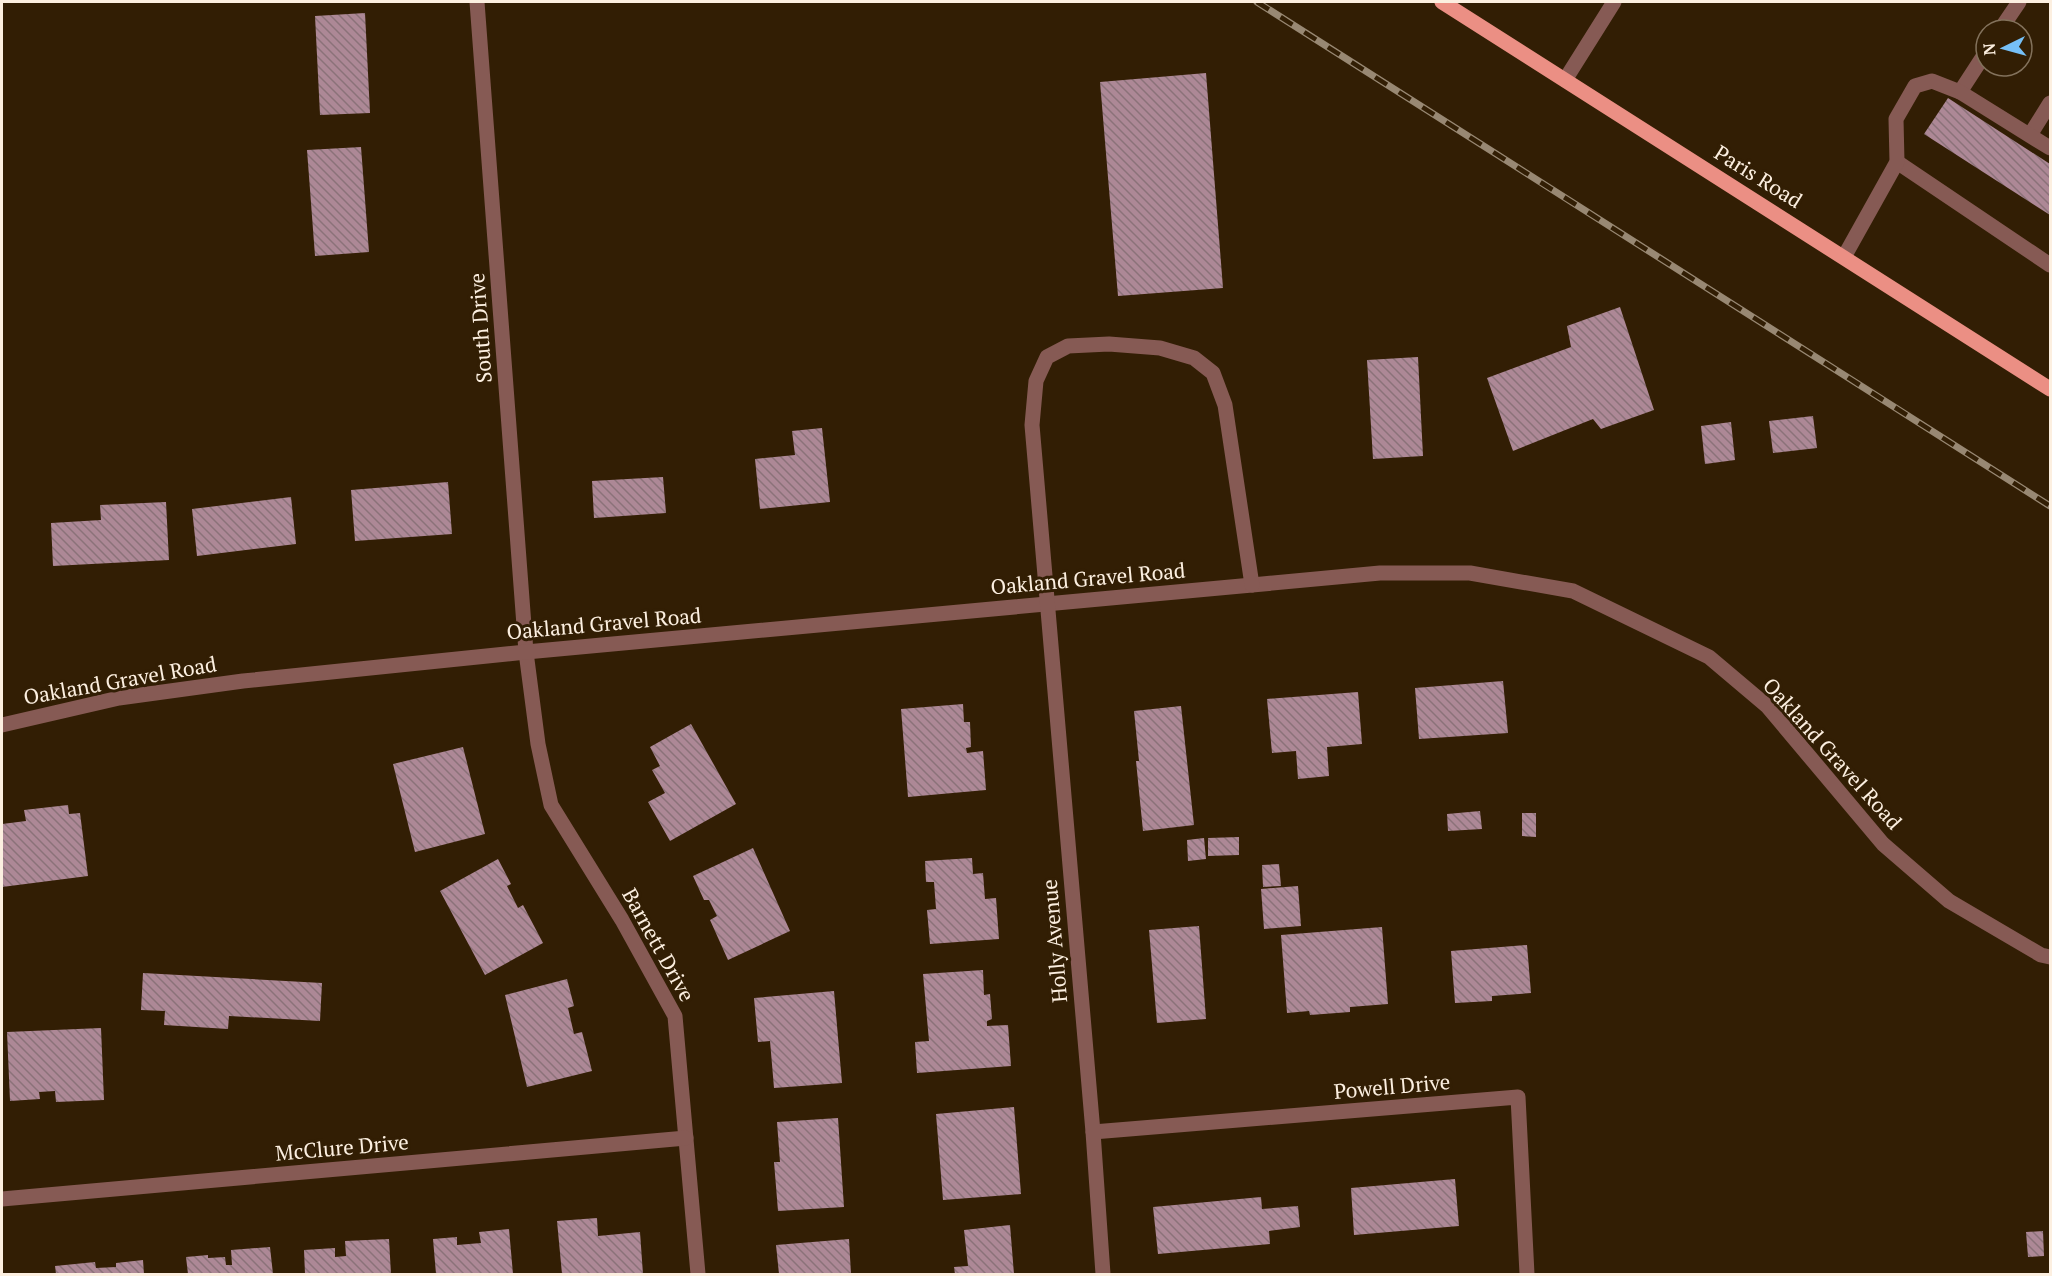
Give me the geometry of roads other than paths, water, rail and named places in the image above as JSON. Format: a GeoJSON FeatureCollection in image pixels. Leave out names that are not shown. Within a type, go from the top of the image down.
{"type":"FeatureCollection","features":[{"type":"Feature","properties":{"kind":"main road","name":"Paris Road"},"geometry":{"type":"LineString","coordinates":[[1442,2],[2050,389]]}},
{"type":"Feature","properties":{"kind":"street","name":"South Drive"},"geometry":{"type":"LineString","coordinates":[[477,2],[526,652]]}},
{"type":"Feature","properties":{"kind":"street"},"geometry":{"type":"LineString","coordinates":[[1565,80],[1614,2]]}},
{"type":"Feature","properties":{"kind":"street"},"geometry":{"type":"LineString","coordinates":[[2008,18],[2019,2]]}},
{"type":"Feature","properties":{"kind":"street"},"geometry":{"type":"LineString","coordinates":[[1960,92],[1974,70]]}},
{"type":"Feature","properties":{"kind":"street"},"geometry":{"type":"LineString","coordinates":[[1844,257],[1897,162],[1896,119],[1915,86],[1932,81],[1960,92],[2050,148]]}},
{"type":"Feature","properties":{"kind":"street"},"geometry":{"type":"LineString","coordinates":[[2030,135],[2050,103]]}},
{"type":"Feature","properties":{"kind":"street"},"geometry":{"type":"LineString","coordinates":[[1897,162],[2050,265]]}},
{"type":"Feature","properties":{"kind":"street","name":"Holly Avenue"},"geometry":{"type":"LineString","coordinates":[[1103,1275],[1032,426],[1036,381],[1047,357],[1068,346],[1109,344],[1160,348],[1194,358],[1213,373],[1225,405],[1252,585]]}},
{"type":"Feature","properties":{"kind":"street","name":"Oakland Gravel Road"},"geometry":{"type":"LineString","coordinates":[[2,725],[119,698],[243,681],[526,652],[1380,573],[1470,573],[1573,591],[1709,657],[1767,706],[1884,844],[1949,901],[2042,955],[2050,957]]}},
{"type":"Feature","properties":{"kind":"street","name":"Barnett Drive"},"geometry":{"type":"LineString","coordinates":[[526,652],[538,744],[551,805],[606,893],[675,1016],[698,1275]]}},
{"type":"Feature","properties":{"kind":"street","name":"Powell Drive"},"geometry":{"type":"LineString","coordinates":[[1092,1132],[1518,1097],[1527,1275]]}},
{"type":"Feature","properties":{"kind":"street","name":"McClure Drive"},"geometry":{"type":"LineString","coordinates":[[2,1199],[686,1138]]}},
{"type":"Feature","properties":{"kind":"railway"},"geometry":{"type":"LineString","coordinates":[[1257,2],[2050,506]]}}]}
